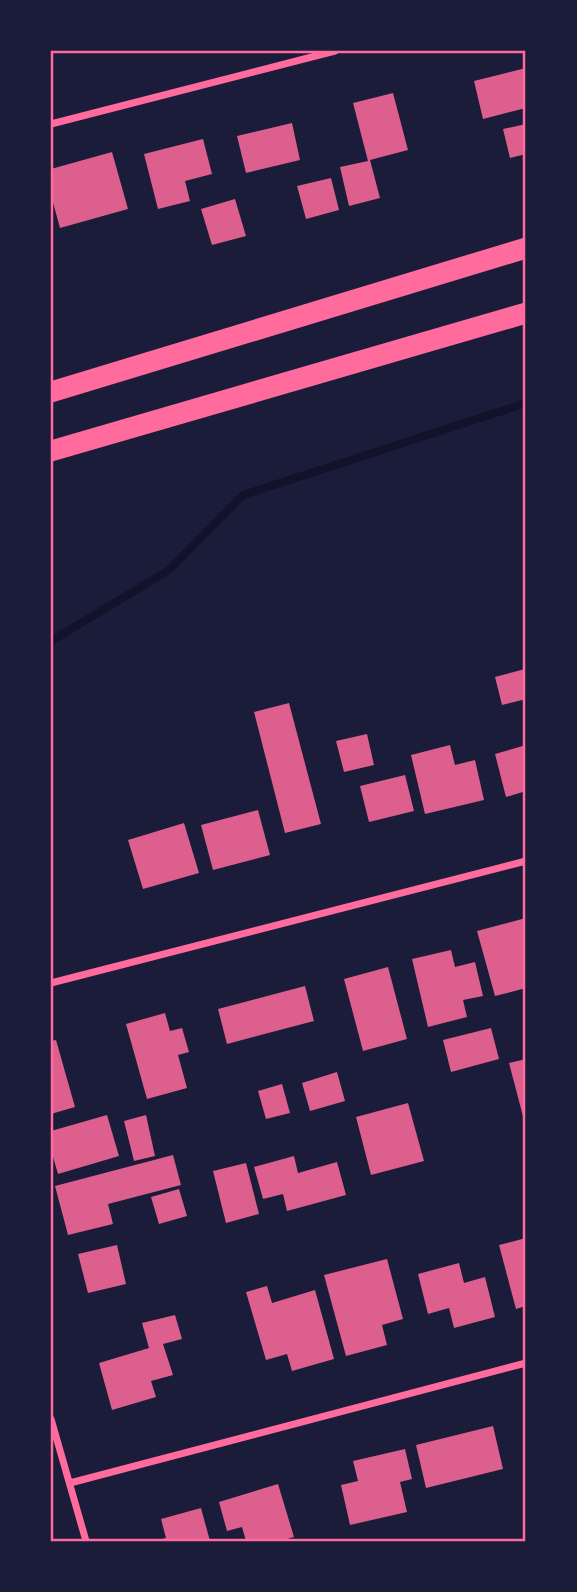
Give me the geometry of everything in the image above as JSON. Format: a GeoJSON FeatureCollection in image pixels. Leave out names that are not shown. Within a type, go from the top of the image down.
{"type":"FeatureCollection","features":[{"type":"Feature","properties":{"kind":"highway"},"geometry":{"type":"LineString","coordinates":[[51,392],[526,248]]}},
{"type":"Feature","properties":{"kind":"highway"},"geometry":{"type":"LineString","coordinates":[[51,451],[526,313]]}},
{"type":"Feature","properties":{"kind":"street"},"geometry":{"type":"LineString","coordinates":[[51,124],[335,51]]}},
{"type":"Feature","properties":{"kind":"street"},"geometry":{"type":"LineString","coordinates":[[51,983],[526,861]]}},
{"type":"Feature","properties":{"kind":"street"},"geometry":{"type":"LineString","coordinates":[[70,1483],[526,1363]]}},
{"type":"Feature","properties":{"kind":"street"},"geometry":{"type":"LineString","coordinates":[[51,1419],[86,1541]]}},
{"type":"Feature","properties":{"kind":"building"},"geometry":{"type":"Polygon","coordinates":[[[526,68],[526,108],[483,119],[474,81],[526,68]]]}},
{"type":"Feature","properties":{"kind":"building"},"geometry":{"type":"Polygon","coordinates":[[[393,93],[408,150],[370,160],[380,198],[349,206],[340,167],[368,161],[353,103],[393,93]]]}},
{"type":"Feature","properties":{"kind":"building"},"geometry":{"type":"Polygon","coordinates":[[[292,123],[300,160],[246,173],[237,136],[292,123]]]}},
{"type":"Feature","properties":{"kind":"building"},"geometry":{"type":"Polygon","coordinates":[[[526,124],[526,154],[510,158],[503,129],[526,124]]]}},
{"type":"Feature","properties":{"kind":"building"},"geometry":{"type":"Polygon","coordinates":[[[203,139],[212,174],[185,181],[190,201],[158,209],[144,154],[203,139]]]}},
{"type":"Feature","properties":{"kind":"building"},"geometry":{"type":"Polygon","coordinates":[[[112,152],[128,209],[60,228],[51,195],[51,169],[112,152]]]}},
{"type":"Feature","properties":{"kind":"building"},"geometry":{"type":"Polygon","coordinates":[[[331,178],[339,210],[306,219],[297,186],[331,178]]]}},
{"type":"Feature","properties":{"kind":"building"},"geometry":{"type":"Polygon","coordinates":[[[235,199],[246,236],[212,245],[201,209],[235,199]]]}},
{"type":"Feature","properties":{"kind":"building"},"geometry":{"type":"Polygon","coordinates":[[[525,669],[526,699],[502,705],[495,677],[525,669]]]}},
{"type":"Feature","properties":{"kind":"building"},"geometry":{"type":"Polygon","coordinates":[[[289,703],[321,824],[285,833],[254,712],[289,703]]]}},
{"type":"Feature","properties":{"kind":"building"},"geometry":{"type":"Polygon","coordinates":[[[367,734],[374,765],[344,772],[336,741],[367,734]]]}},
{"type":"Feature","properties":{"kind":"building"},"geometry":{"type":"Polygon","coordinates":[[[450,745],[455,765],[475,760],[484,800],[425,814],[411,755],[450,745]]]}},
{"type":"Feature","properties":{"kind":"building"},"geometry":{"type":"Polygon","coordinates":[[[526,745],[526,791],[506,797],[495,754],[526,745]]]}},
{"type":"Feature","properties":{"kind":"building"},"geometry":{"type":"Polygon","coordinates":[[[405,775],[414,811],[369,822],[360,786],[405,775]]]}},
{"type":"Feature","properties":{"kind":"building"},"geometry":{"type":"Polygon","coordinates":[[[258,810],[270,855],[213,870],[201,825],[258,810]]]}},
{"type":"Feature","properties":{"kind":"building"},"geometry":{"type":"Polygon","coordinates":[[[184,823],[199,873],[143,889],[128,840],[184,823]]]}},
{"type":"Feature","properties":{"kind":"building"},"geometry":{"type":"Polygon","coordinates":[[[526,918],[526,988],[495,996],[477,931],[526,918]]]}},
{"type":"Feature","properties":{"kind":"building"},"geometry":{"type":"Polygon","coordinates":[[[451,950],[455,967],[475,962],[483,996],[463,1000],[467,1017],[428,1027],[412,959],[451,950]]]}},
{"type":"Feature","properties":{"kind":"building"},"geometry":{"type":"Polygon","coordinates":[[[388,967],[407,1039],[363,1051],[344,979],[388,967]]]}},
{"type":"Feature","properties":{"kind":"building"},"geometry":{"type":"Polygon","coordinates":[[[305,986],[314,1021],[227,1044],[218,1009],[305,986]]]}},
{"type":"Feature","properties":{"kind":"building"},"geometry":{"type":"Polygon","coordinates":[[[165,1013],[170,1031],[182,1028],[189,1052],[178,1055],[187,1088],[147,1099],[126,1024],[165,1013]]]}},
{"type":"Feature","properties":{"kind":"building"},"geometry":{"type":"Polygon","coordinates":[[[491,1028],[499,1059],[451,1072],[443,1040],[491,1028]]]}},
{"type":"Feature","properties":{"kind":"building"},"geometry":{"type":"Polygon","coordinates":[[[56,1040],[75,1107],[51,1114],[51,1041],[56,1040]]]}},
{"type":"Feature","properties":{"kind":"building"},"geometry":{"type":"Polygon","coordinates":[[[526,1059],[526,1124],[525,1124],[509,1063],[526,1059]]]}},
{"type":"Feature","properties":{"kind":"building"},"geometry":{"type":"Polygon","coordinates":[[[337,1072],[345,1101],[310,1111],[302,1083],[337,1072]]]}},
{"type":"Feature","properties":{"kind":"building"},"geometry":{"type":"Polygon","coordinates":[[[282,1084],[290,1113],[266,1119],[258,1091],[282,1084]]]}},
{"type":"Feature","properties":{"kind":"building"},"geometry":{"type":"Polygon","coordinates":[[[408,1103],[424,1161],[371,1175],[356,1117],[408,1103]]]}},
{"type":"Feature","properties":{"kind":"building"},"geometry":{"type":"Polygon","coordinates":[[[107,1115],[119,1156],[58,1174],[51,1150],[51,1131],[107,1115]]]}},
{"type":"Feature","properties":{"kind":"building"},"geometry":{"type":"Polygon","coordinates":[[[146,1115],[155,1156],[134,1161],[124,1121],[146,1115]]]}},
{"type":"Feature","properties":{"kind":"building"},"geometry":{"type":"Polygon","coordinates":[[[173,1155],[181,1185],[108,1204],[113,1224],[68,1235],[55,1186],[173,1155]]]}},
{"type":"Feature","properties":{"kind":"building"},"geometry":{"type":"Polygon","coordinates":[[[294,1156],[298,1173],[337,1162],[346,1195],[287,1211],[283,1194],[263,1199],[254,1167],[294,1156]]]}},
{"type":"Feature","properties":{"kind":"building"},"geometry":{"type":"Polygon","coordinates":[[[246,1163],[259,1214],[226,1223],[213,1171],[246,1163]]]}},
{"type":"Feature","properties":{"kind":"building"},"geometry":{"type":"Polygon","coordinates":[[[179,1189],[187,1216],[159,1224],[151,1197],[179,1189]]]}},
{"type":"Feature","properties":{"kind":"building"},"geometry":{"type":"Polygon","coordinates":[[[526,1238],[526,1306],[516,1309],[499,1245],[526,1238]]]}},
{"type":"Feature","properties":{"kind":"building"},"geometry":{"type":"Polygon","coordinates":[[[117,1245],[126,1284],[88,1293],[78,1254],[117,1245]]]}},
{"type":"Feature","properties":{"kind":"building"},"geometry":{"type":"Polygon","coordinates":[[[387,1259],[403,1319],[382,1325],[387,1345],[346,1356],[324,1275],[387,1259]]]}},
{"type":"Feature","properties":{"kind":"building"},"geometry":{"type":"Polygon","coordinates":[[[459,1263],[464,1283],[485,1277],[495,1317],[454,1328],[449,1308],[428,1314],[418,1274],[459,1263]]]}},
{"type":"Feature","properties":{"kind":"building"},"geometry":{"type":"Polygon","coordinates":[[[267,1286],[272,1303],[315,1290],[334,1359],[292,1371],[287,1354],[266,1360],[246,1292],[267,1286]]]}},
{"type":"Feature","properties":{"kind":"building"},"geometry":{"type":"Polygon","coordinates":[[[175,1315],[182,1339],[163,1344],[173,1375],[151,1381],[156,1397],[112,1410],[99,1363],[149,1348],[142,1323],[175,1315]]]}},
{"type":"Feature","properties":{"kind":"building"},"geometry":{"type":"Polygon","coordinates":[[[493,1426],[503,1469],[426,1488],[416,1445],[493,1426]]]}},
{"type":"Feature","properties":{"kind":"building"},"geometry":{"type":"Polygon","coordinates":[[[405,1449],[412,1479],[400,1482],[407,1512],[350,1525],[341,1485],[358,1481],[353,1461],[405,1449]]]}},
{"type":"Feature","properties":{"kind":"building"},"geometry":{"type":"Polygon","coordinates":[[[278,1484],[294,1537],[280,1541],[246,1541],[242,1527],[227,1531],[219,1502],[278,1484]]]}},
{"type":"Feature","properties":{"kind":"building"},"geometry":{"type":"Polygon","coordinates":[[[201,1508],[210,1541],[156,1541],[166,1538],[161,1519],[201,1508]]]}},
{"type":"Feature","properties":{"kind":"waterway"},"geometry":{"type":"LineString","coordinates":[[51,641],[169,570],[243,495],[526,403]]}}]}
